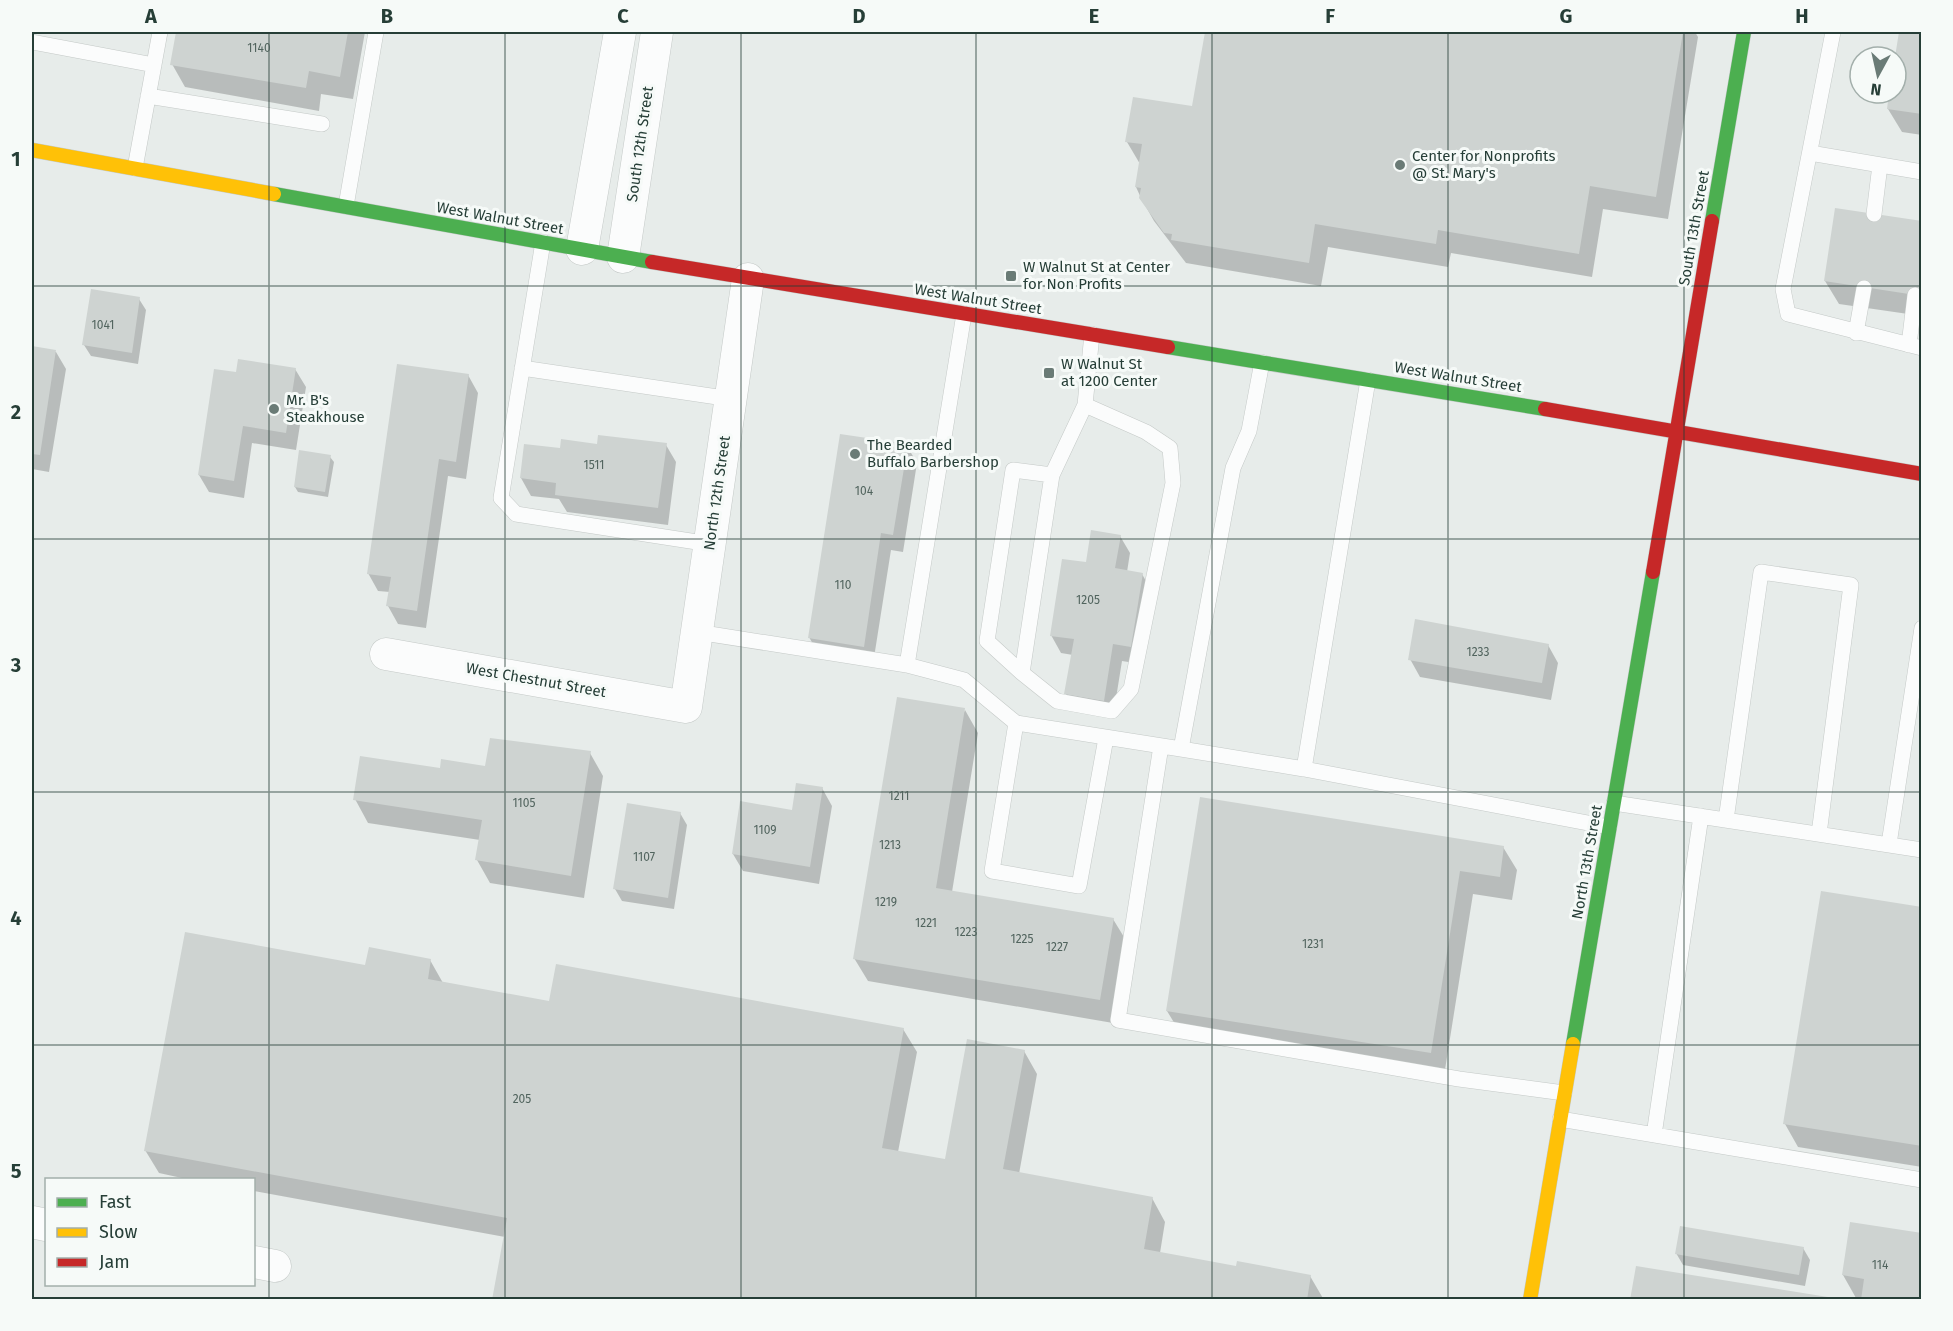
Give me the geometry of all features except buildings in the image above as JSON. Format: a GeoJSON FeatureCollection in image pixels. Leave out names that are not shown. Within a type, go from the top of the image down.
{"type":"FeatureCollection","features":[{"type":"Feature","properties":{"kind":"main road","name":"South 13th Street"},"geometry":{"type":"LineString","coordinates":[[1677,430],[1744,32]]}},
{"type":"Feature","properties":{"kind":"main road","name":"West Walnut Street"},"geometry":{"type":"LineString","coordinates":[[32,150],[748,279],[1677,430],[1922,474]]}},
{"type":"Feature","properties":{"kind":"main road","name":"North 13th Street"},"geometry":{"type":"LineString","coordinates":[[1530,1299],[1677,430]]}},
{"type":"Feature","properties":{"kind":"street"},"geometry":{"type":"LineString","coordinates":[[582,249],[620,32]]}},
{"type":"Feature","properties":{"kind":"street","name":"South 12th Street"},"geometry":{"type":"LineString","coordinates":[[623,256],[657,32]]}},
{"type":"Feature","properties":{"kind":"street","name":"North 12th Street"},"geometry":{"type":"LineString","coordinates":[[686,706],[748,279]]}},
{"type":"Feature","properties":{"kind":"street","name":"West Chestnut Street"},"geometry":{"type":"LineString","coordinates":[[386,654],[686,706]]}},
{"type":"Feature","properties":{"kind":"lane"},"geometry":{"type":"LineString","coordinates":[[135,168],[160,32]]}},
{"type":"Feature","properties":{"kind":"lane"},"geometry":{"type":"LineString","coordinates":[[346,206],[376,32]]}},
{"type":"Feature","properties":{"kind":"lane"},"geometry":{"type":"LineString","coordinates":[[1833,32],[1783,289],[1788,314],[1915,347],[1915,295]]}},
{"type":"Feature","properties":{"kind":"lane"},"geometry":{"type":"LineString","coordinates":[[32,42],[154,64]]}},
{"type":"Feature","properties":{"kind":"lane"},"geometry":{"type":"LineString","coordinates":[[148,96],[322,124]]}},
{"type":"Feature","properties":{"kind":"lane"},"geometry":{"type":"LineString","coordinates":[[1810,153],[1922,172]]}},
{"type":"Feature","properties":{"kind":"lane"},"geometry":{"type":"LineString","coordinates":[[1874,214],[1880,165]]}},
{"type":"Feature","properties":{"kind":"lane"},"geometry":{"type":"LineString","coordinates":[[543,242],[501,498],[516,514],[710,544]]}},
{"type":"Feature","properties":{"kind":"lane"},"geometry":{"type":"LineString","coordinates":[[1856,333],[1864,288]]}},
{"type":"Feature","properties":{"kind":"lane"},"geometry":{"type":"LineString","coordinates":[[907,664],[964,315]]}},
{"type":"Feature","properties":{"kind":"lane"},"geometry":{"type":"LineString","coordinates":[[1022,674],[1052,475],[1085,405],[1092,334]]}},
{"type":"Feature","properties":{"kind":"lane"},"geometry":{"type":"LineString","coordinates":[[1181,749],[1233,468],[1249,431],[1262,363]]}},
{"type":"Feature","properties":{"kind":"lane"},"geometry":{"type":"LineString","coordinates":[[522,368],[731,399]]}},
{"type":"Feature","properties":{"kind":"lane"},"geometry":{"type":"LineString","coordinates":[[1304,770],[1368,380]]}},
{"type":"Feature","properties":{"kind":"lane"},"geometry":{"type":"LineString","coordinates":[[1052,475],[1013,470],[987,641],[1022,674],[1057,701],[1112,711],[1131,689],[1173,483],[1170,448],[1146,432],[1085,405]]}},
{"type":"Feature","properties":{"kind":"lane"},"geometry":{"type":"LineString","coordinates":[[1726,820],[1761,572],[1851,585],[1819,834]]}},
{"type":"Feature","properties":{"kind":"lane"},"geometry":{"type":"LineString","coordinates":[[1889,844],[1922,628]]}},
{"type":"Feature","properties":{"kind":"lane"},"geometry":{"type":"LineString","coordinates":[[697,632],[907,664],[964,680],[1016,723],[1304,770],[1610,827]]}},
{"type":"Feature","properties":{"kind":"lane"},"geometry":{"type":"LineString","coordinates":[[1016,723],[992,871],[1079,886],[1106,738]]}},
{"type":"Feature","properties":{"kind":"lane"},"geometry":{"type":"LineString","coordinates":[[1161,746],[1118,1020],[1459,1079],[1564,1093]]}},
{"type":"Feature","properties":{"kind":"lane"},"geometry":{"type":"LineString","coordinates":[[1614,803],[1922,850]]}},
{"type":"Feature","properties":{"kind":"lane"},"geometry":{"type":"LineString","coordinates":[[1654,1135],[1701,816]]}},
{"type":"Feature","properties":{"kind":"lane"},"geometry":{"type":"LineString","coordinates":[[1560,1119],[1922,1180]]}},
{"type":"Feature","properties":{"kind":"traffic: fast"},"geometry":{"type":"LineString","coordinates":[[1712,221],[1744,32]]}},
{"type":"Feature","properties":{"kind":"traffic: fast"},"geometry":{"type":"LineString","coordinates":[[274,194],[652,262]]}},
{"type":"Feature","properties":{"kind":"traffic: fast"},"geometry":{"type":"LineString","coordinates":[[1168,347],[1545,409]]}},
{"type":"Feature","properties":{"kind":"traffic: fast"},"geometry":{"type":"LineString","coordinates":[[1573,1044],[1653,572]]}},
{"type":"Feature","properties":{"kind":"traffic: slow"},"geometry":{"type":"LineString","coordinates":[[32,150],[274,194]]}},
{"type":"Feature","properties":{"kind":"traffic: slow"},"geometry":{"type":"LineString","coordinates":[[1530,1300],[1573,1044]]}},
{"type":"Feature","properties":{"kind":"traffic: jam"},"geometry":{"type":"LineString","coordinates":[[1653,572],[1712,221]]}},
{"type":"Feature","properties":{"kind":"traffic: jam"},"geometry":{"type":"LineString","coordinates":[[652,262],[1168,347]]}},
{"type":"Feature","properties":{"kind":"traffic: jam"},"geometry":{"type":"LineString","coordinates":[[1545,409],[1922,474]]}},
{"type":"Feature","properties":{"kind":"place","name":"Center for Nonprofits @ St. Mary's"},"geometry":{"type":"Point","coordinates":[1400,165]}},
{"type":"Feature","properties":{"kind":"place","name":"W Walnut St at Center for Non Profits"},"geometry":{"type":"Point","coordinates":[1011,276]}},
{"type":"Feature","properties":{"kind":"place","name":"W Walnut St at 1200 Center"},"geometry":{"type":"Point","coordinates":[1049,373]}},
{"type":"Feature","properties":{"kind":"place","name":"Mr. B's Steakhouse"},"geometry":{"type":"Point","coordinates":[274,409]}},
{"type":"Feature","properties":{"kind":"place","name":"The Bearded Buffalo Barbershop"},"geometry":{"type":"Point","coordinates":[855,454]}}]}
